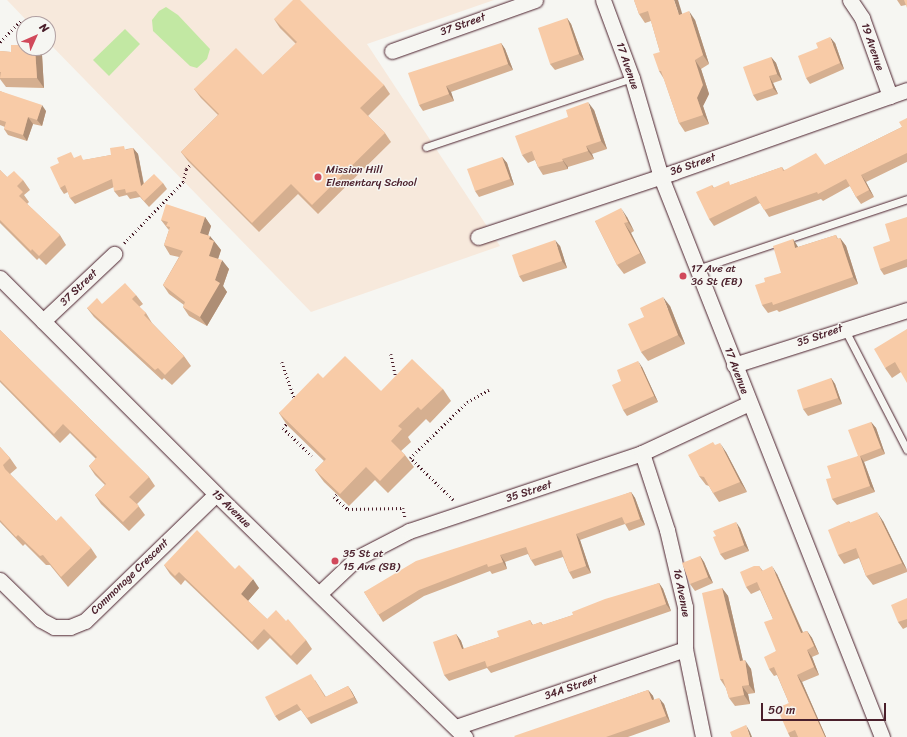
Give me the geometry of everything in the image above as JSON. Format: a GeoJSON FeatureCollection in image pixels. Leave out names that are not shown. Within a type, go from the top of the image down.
{"type":"FeatureCollection","features":[{"type":"Feature","properties":{"kind":"street","name":"37 Street"},"geometry":{"type":"LineString","coordinates":[[392,51],[535,0]]}},
{"type":"Feature","properties":{"kind":"street","name":"17 Avenue"},"geometry":{"type":"LineString","coordinates":[[604,0],[632,78],[661,177],[882,737]]}},
{"type":"Feature","properties":{"kind":"street","name":"19 Avenue"},"geometry":{"type":"LineString","coordinates":[[850,0],[862,18],[890,96]]}},
{"type":"Feature","properties":{"kind":"street","name":"36 Street"},"geometry":{"type":"LineString","coordinates":[[478,237],[661,177],[907,90]]}},
{"type":"Feature","properties":{"kind":"street","name":"37 Street"},"geometry":{"type":"LineString","coordinates":[[43,321],[114,254]]}},
{"type":"Feature","properties":{"kind":"street","name":"15 Avenue"},"geometry":{"type":"LineString","coordinates":[[0,278],[216,494],[461,732]]}},
{"type":"Feature","properties":{"kind":"street","name":"35 Street"},"geometry":{"type":"LineString","coordinates":[[734,365],[844,328],[907,310]]}},
{"type":"Feature","properties":{"kind":"street","name":"35 Street"},"geometry":{"type":"LineString","coordinates":[[319,594],[356,558],[409,531],[642,453],[749,403]]}},
{"type":"Feature","properties":{"kind":"street","name":"16 Avenue"},"geometry":{"type":"LineString","coordinates":[[642,453],[667,530],[685,607],[685,649],[703,737]]}},
{"type":"Feature","properties":{"kind":"street","name":"Commonage Crescent"},"geometry":{"type":"LineString","coordinates":[[0,580],[41,620],[54,627],[70,627],[85,621],[216,494]]}},
{"type":"Feature","properties":{"kind":"street","name":"34A Street"},"geometry":{"type":"LineString","coordinates":[[461,732],[685,649]]}},
{"type":"Feature","properties":{"kind":"lane"},"geometry":{"type":"LineString","coordinates":[[426,147],[632,78]]}},
{"type":"Feature","properties":{"kind":"lane"},"geometry":{"type":"LineString","coordinates":[[697,269],[907,200]]}},
{"type":"Feature","properties":{"kind":"lane"},"geometry":{"type":"LineString","coordinates":[[844,328],[907,450]]}},
{"type":"Feature","properties":{"kind":"path"},"geometry":{"type":"LineString","coordinates":[[0,42],[16,25]]}},
{"type":"Feature","properties":{"kind":"path"},"geometry":{"type":"LineString","coordinates":[[114,254],[183,182],[186,169],[190,165]]}},
{"type":"Feature","properties":{"kind":"path"},"geometry":{"type":"LineString","coordinates":[[390,354],[394,376],[399,381]]}},
{"type":"Feature","properties":{"kind":"path"},"geometry":{"type":"LineString","coordinates":[[282,362],[297,406]]}},
{"type":"Feature","properties":{"kind":"path"},"geometry":{"type":"LineString","coordinates":[[461,514],[458,505],[410,458],[467,402],[489,390]]}},
{"type":"Feature","properties":{"kind":"path"},"geometry":{"type":"LineString","coordinates":[[294,418],[283,428],[312,456]]}},
{"type":"Feature","properties":{"kind":"path"},"geometry":{"type":"LineString","coordinates":[[337,495],[334,498],[348,510],[403,508],[409,531]]}},
{"type":"Feature","properties":{"kind":"shaded area","name":"Mission Hill Elementary School"},"geometry":{"type":"Polygon","coordinates":[[[7,0],[494,0],[367,44],[500,246],[311,312],[56,50],[56,16],[22,16],[7,0]]]}},
{"type":"Feature","properties":{"kind":"green space"},"geometry":{"type":"Polygon","coordinates":[[[166,7],[178,15],[210,49],[207,59],[197,68],[190,66],[153,31],[152,20],[159,11],[166,7]]]}},
{"type":"Feature","properties":{"kind":"green space"},"geometry":{"type":"Polygon","coordinates":[[[125,29],[140,44],[109,76],[93,60],[125,29]]]}},
{"type":"Feature","properties":{"kind":"building","name":"Mission Hill Elementary School"},"geometry":{"type":"Polygon","coordinates":[[[293,0],[300,0],[384,85],[360,108],[385,133],[312,205],[291,184],[252,223],[181,152],[219,114],[194,89],[236,48],[263,75],[297,42],[274,19],[293,0]]]}},
{"type":"Feature","properties":{"kind":"building"},"geometry":{"type":"Polygon","coordinates":[[[634,0],[674,0],[679,15],[689,11],[703,55],[695,60],[703,85],[697,98],[703,115],[679,123],[661,71],[659,71],[653,54],[660,52],[648,11],[639,14],[634,0]]]}},
{"type":"Feature","properties":{"kind":"building"},"geometry":{"type":"Polygon","coordinates":[[[904,0],[907,0],[907,8],[904,0]]]}},
{"type":"Feature","properties":{"kind":"building"},"geometry":{"type":"Polygon","coordinates":[[[567,18],[579,54],[550,64],[538,28],[567,18]]]}},
{"type":"Feature","properties":{"kind":"building"},"geometry":{"type":"Polygon","coordinates":[[[830,37],[840,63],[806,78],[798,56],[818,48],[816,43],[830,37]]]}},
{"type":"Feature","properties":{"kind":"building"},"geometry":{"type":"Polygon","coordinates":[[[501,43],[508,64],[446,86],[449,94],[419,105],[408,73],[501,43]]]}},
{"type":"Feature","properties":{"kind":"building"},"geometry":{"type":"Polygon","coordinates":[[[11,45],[16,45],[16,56],[36,56],[37,78],[0,78],[0,51],[11,52],[11,45]]]}},
{"type":"Feature","properties":{"kind":"building"},"geometry":{"type":"Polygon","coordinates":[[[771,57],[777,74],[769,76],[773,88],[753,95],[743,67],[771,57]]]}},
{"type":"Feature","properties":{"kind":"building"},"geometry":{"type":"Polygon","coordinates":[[[0,91],[42,105],[37,120],[28,117],[23,135],[4,129],[6,122],[0,120],[0,91]]]}},
{"type":"Feature","properties":{"kind":"building"},"geometry":{"type":"Polygon","coordinates":[[[588,102],[601,141],[586,146],[588,151],[562,159],[563,161],[538,167],[532,151],[522,155],[515,136],[568,117],[566,110],[588,102]]]}},
{"type":"Feature","properties":{"kind":"building"},"geometry":{"type":"Polygon","coordinates":[[[907,118],[907,153],[861,175],[869,190],[856,197],[846,179],[818,194],[817,192],[764,210],[756,196],[709,219],[696,192],[712,185],[713,188],[729,181],[730,185],[782,167],[783,171],[816,153],[825,165],[902,127],[899,122],[907,118]]]}},
{"type":"Feature","properties":{"kind":"building"},"geometry":{"type":"Polygon","coordinates":[[[124,146],[125,150],[133,148],[141,186],[154,174],[163,183],[144,201],[136,191],[126,193],[125,189],[114,191],[112,179],[70,198],[65,185],[60,188],[50,167],[59,163],[57,158],[71,152],[74,158],[81,155],[83,160],[111,155],[110,148],[124,146]]]}},
{"type":"Feature","properties":{"kind":"building"},"geometry":{"type":"Polygon","coordinates":[[[502,157],[510,179],[475,191],[467,169],[502,157]]]}},
{"type":"Feature","properties":{"kind":"building"},"geometry":{"type":"Polygon","coordinates":[[[0,170],[7,177],[14,171],[23,180],[17,186],[23,192],[19,196],[60,235],[39,256],[32,249],[31,251],[0,220],[0,170]]]}},
{"type":"Feature","properties":{"kind":"building"},"geometry":{"type":"Polygon","coordinates":[[[166,204],[205,217],[200,233],[210,236],[209,239],[214,241],[209,256],[222,260],[215,280],[220,283],[200,317],[183,307],[185,302],[163,285],[183,251],[164,245],[170,227],[166,226],[168,222],[161,220],[166,204]]]}},
{"type":"Feature","properties":{"kind":"building"},"geometry":{"type":"Polygon","coordinates":[[[621,208],[628,222],[624,223],[640,253],[617,265],[595,221],[621,208]]]}},
{"type":"Feature","properties":{"kind":"building"},"geometry":{"type":"Polygon","coordinates":[[[907,217],[907,259],[880,269],[873,247],[890,241],[885,224],[907,217]]]}},
{"type":"Feature","properties":{"kind":"building"},"geometry":{"type":"Polygon","coordinates":[[[836,235],[837,239],[840,238],[853,277],[773,305],[772,302],[762,305],[755,285],[765,282],[764,278],[781,273],[773,246],[793,239],[795,248],[836,235]]]}},
{"type":"Feature","properties":{"kind":"building"},"geometry":{"type":"Polygon","coordinates":[[[555,240],[562,261],[519,276],[512,255],[555,240]]]}},
{"type":"Feature","properties":{"kind":"building"},"geometry":{"type":"Polygon","coordinates":[[[125,283],[136,295],[132,299],[146,313],[144,315],[184,356],[165,375],[158,368],[155,370],[87,308],[97,298],[102,304],[125,283]]]}},
{"type":"Feature","properties":{"kind":"building"},"geometry":{"type":"Polygon","coordinates":[[[663,297],[678,335],[641,352],[628,324],[644,317],[640,308],[663,297]]]}},
{"type":"Feature","properties":{"kind":"building"},"geometry":{"type":"Polygon","coordinates":[[[907,329],[907,383],[895,362],[885,368],[874,349],[907,329]]]}},
{"type":"Feature","properties":{"kind":"building"},"geometry":{"type":"Polygon","coordinates":[[[0,330],[149,477],[129,497],[139,506],[123,522],[95,495],[106,484],[89,466],[97,457],[63,424],[54,434],[0,380],[0,330]]]}},
{"type":"Feature","properties":{"kind":"building"},"geometry":{"type":"Polygon","coordinates":[[[345,356],[381,391],[412,359],[443,389],[421,410],[418,407],[398,426],[402,429],[391,441],[405,455],[380,481],[366,467],[340,494],[315,470],[326,459],[279,413],[318,373],[323,378],[345,356]]]}},
{"type":"Feature","properties":{"kind":"building"},"geometry":{"type":"Polygon","coordinates":[[[638,361],[654,396],[623,410],[612,385],[621,381],[617,370],[638,361]]]}},
{"type":"Feature","properties":{"kind":"building"},"geometry":{"type":"Polygon","coordinates":[[[831,378],[838,398],[803,409],[797,390],[831,378]]]}},
{"type":"Feature","properties":{"kind":"building"},"geometry":{"type":"Polygon","coordinates":[[[871,422],[881,448],[860,456],[870,486],[832,499],[826,479],[831,478],[827,466],[858,456],[848,430],[871,422]]]}},
{"type":"Feature","properties":{"kind":"building"},"geometry":{"type":"Polygon","coordinates":[[[713,442],[715,445],[720,443],[740,482],[713,493],[704,477],[699,476],[688,455],[713,442]]]}},
{"type":"Feature","properties":{"kind":"building"},"geometry":{"type":"Polygon","coordinates":[[[0,447],[10,458],[3,465],[5,469],[56,521],[61,516],[91,548],[61,577],[43,555],[40,556],[18,535],[16,537],[0,520],[0,447]]]}},
{"type":"Feature","properties":{"kind":"building"},"geometry":{"type":"Polygon","coordinates":[[[631,492],[640,519],[625,524],[622,517],[576,534],[586,566],[569,572],[561,550],[531,560],[526,547],[500,555],[503,562],[488,567],[487,564],[419,590],[378,615],[364,592],[416,561],[631,492]]]}},
{"type":"Feature","properties":{"kind":"building"},"geometry":{"type":"Polygon","coordinates":[[[877,512],[902,563],[866,576],[856,548],[838,555],[828,530],[849,521],[849,523],[877,512]]]}},
{"type":"Feature","properties":{"kind":"building"},"geometry":{"type":"Polygon","coordinates":[[[736,522],[744,545],[720,554],[713,537],[716,536],[713,531],[736,522]]]}},
{"type":"Feature","properties":{"kind":"building"},"geometry":{"type":"Polygon","coordinates":[[[197,530],[235,569],[239,565],[253,579],[241,594],[267,619],[276,610],[286,621],[288,619],[306,640],[291,656],[264,629],[252,642],[179,572],[175,576],[164,565],[197,530]]]}},
{"type":"Feature","properties":{"kind":"building"},"geometry":{"type":"Polygon","coordinates":[[[700,556],[708,577],[690,584],[682,563],[700,556]]]}},
{"type":"Feature","properties":{"kind":"building"},"geometry":{"type":"Polygon","coordinates":[[[754,566],[759,566],[762,571],[772,566],[801,633],[807,631],[814,646],[807,650],[814,667],[797,675],[825,737],[798,737],[795,730],[788,733],[777,708],[789,703],[774,667],[769,669],[764,657],[776,651],[764,622],[773,619],[757,582],[746,587],[740,572],[754,566]]]}},
{"type":"Feature","properties":{"kind":"building"},"geometry":{"type":"Polygon","coordinates":[[[659,583],[666,604],[487,667],[485,661],[444,675],[433,642],[456,634],[462,649],[499,637],[497,631],[530,620],[532,625],[541,622],[542,625],[573,615],[572,612],[605,599],[659,583]]]}},
{"type":"Feature","properties":{"kind":"building"},"geometry":{"type":"Polygon","coordinates":[[[722,588],[740,661],[745,660],[749,685],[742,686],[744,695],[729,698],[723,679],[720,679],[702,593],[722,588]]]}},
{"type":"Feature","properties":{"kind":"building"},"geometry":{"type":"Polygon","coordinates":[[[907,598],[907,619],[898,622],[891,605],[907,598]]]}},
{"type":"Feature","properties":{"kind":"building"},"geometry":{"type":"Polygon","coordinates":[[[311,674],[325,697],[348,686],[354,697],[307,718],[297,704],[275,716],[265,697],[311,674]]]}},
{"type":"Feature","properties":{"kind":"building"},"geometry":{"type":"Polygon","coordinates":[[[648,690],[652,700],[659,698],[666,716],[606,737],[514,736],[648,690]]]}},
{"type":"Feature","properties":{"kind":"building"},"geometry":{"type":"Polygon","coordinates":[[[746,725],[750,737],[732,737],[730,732],[746,725]]]}},
{"type":"Feature","properties":{"kind":"place","name":"Mission Hill Elementary School"},"geometry":{"type":"Point","coordinates":[318,177]}},
{"type":"Feature","properties":{"kind":"place","name":"17 Ave at 36 St (EB)"},"geometry":{"type":"Point","coordinates":[683,276]}},
{"type":"Feature","properties":{"kind":"place","name":"35 St at 15 Ave (SB)"},"geometry":{"type":"Point","coordinates":[335,561]}}]}
